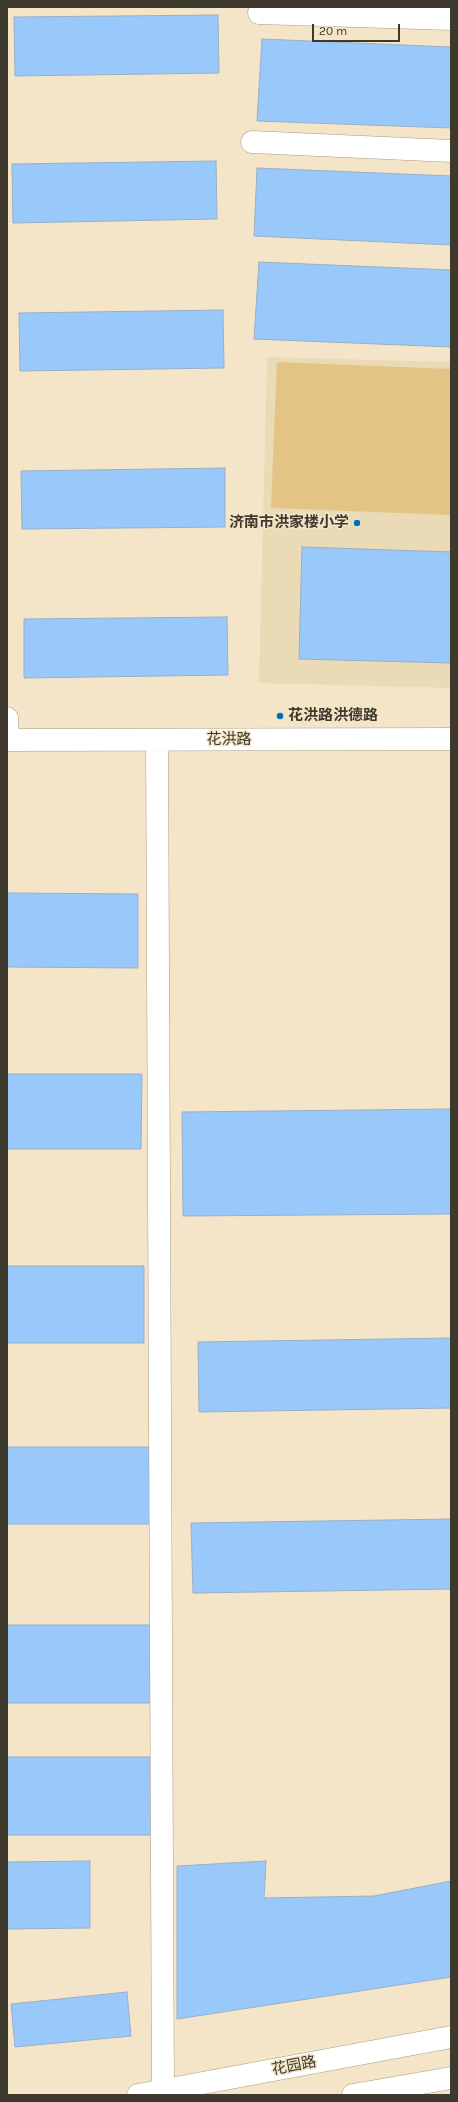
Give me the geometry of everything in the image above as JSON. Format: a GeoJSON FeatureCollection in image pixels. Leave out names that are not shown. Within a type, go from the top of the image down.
{"type":"FeatureCollection","features":[{"type":"Feature","properties":{"kind":"street"},"geometry":{"type":"LineString","coordinates":[[259,13],[451,19]]}},
{"type":"Feature","properties":{"kind":"street"},"geometry":{"type":"LineString","coordinates":[[252,142],[451,151]]}},
{"type":"Feature","properties":{"kind":"street"},"geometry":{"type":"LineString","coordinates":[[7,718],[7,740]]}},
{"type":"Feature","properties":{"kind":"street","name":"花洪路"},"geometry":{"type":"LineString","coordinates":[[7,740],[451,739]]}},
{"type":"Feature","properties":{"kind":"street"},"geometry":{"type":"LineString","coordinates":[[157,740],[163,2093]]}},
{"type":"Feature","properties":{"kind":"street","name":"花园路"},"geometry":{"type":"LineString","coordinates":[[138,2095],[163,2093],[451,2037]]}},
{"type":"Feature","properties":{"kind":"street"},"geometry":{"type":"LineString","coordinates":[[352,2095],[451,2078]]}},
{"type":"Feature","properties":{"kind":"shaded area","name":"济南市洪家楼小学"},"geometry":{"type":"Polygon","coordinates":[[[267,357],[451,362],[451,688],[259,683],[267,357]]]}},
{"type":"Feature","properties":{"kind":"shaded area"},"geometry":{"type":"Polygon","coordinates":[[[277,362],[451,369],[451,515],[271,508],[277,362]]]}},
{"type":"Feature","properties":{"kind":"building"},"geometry":{"type":"Polygon","coordinates":[[[218,15],[219,73],[15,76],[14,17],[218,15]]]}},
{"type":"Feature","properties":{"kind":"building"},"geometry":{"type":"Polygon","coordinates":[[[262,39],[451,47],[451,128],[257,121],[262,39]]]}},
{"type":"Feature","properties":{"kind":"building"},"geometry":{"type":"Polygon","coordinates":[[[216,161],[217,219],[13,223],[12,164],[216,161]]]}},
{"type":"Feature","properties":{"kind":"building"},"geometry":{"type":"Polygon","coordinates":[[[257,168],[451,176],[451,245],[254,236],[257,168]]]}},
{"type":"Feature","properties":{"kind":"building"},"geometry":{"type":"Polygon","coordinates":[[[259,262],[451,270],[451,347],[254,339],[259,262]]]}},
{"type":"Feature","properties":{"kind":"building"},"geometry":{"type":"Polygon","coordinates":[[[223,310],[224,368],[20,371],[19,313],[223,310]]]}},
{"type":"Feature","properties":{"kind":"building"},"geometry":{"type":"Polygon","coordinates":[[[225,468],[225,527],[22,529],[21,471],[225,468]]]}},
{"type":"Feature","properties":{"kind":"building"},"geometry":{"type":"Polygon","coordinates":[[[302,547],[451,552],[451,663],[299,659],[302,547]]]}},
{"type":"Feature","properties":{"kind":"building"},"geometry":{"type":"Polygon","coordinates":[[[227,617],[228,675],[24,678],[24,619],[227,617]]]}},
{"type":"Feature","properties":{"kind":"building"},"geometry":{"type":"Polygon","coordinates":[[[7,893],[138,894],[138,968],[7,967],[7,893]]]}},
{"type":"Feature","properties":{"kind":"building"},"geometry":{"type":"Polygon","coordinates":[[[7,1074],[142,1074],[141,1149],[7,1149],[7,1074]]]}},
{"type":"Feature","properties":{"kind":"building"},"geometry":{"type":"Polygon","coordinates":[[[451,1109],[451,1214],[183,1216],[182,1112],[451,1109]]]}},
{"type":"Feature","properties":{"kind":"building"},"geometry":{"type":"Polygon","coordinates":[[[7,1266],[144,1266],[144,1343],[7,1343],[7,1266]]]}},
{"type":"Feature","properties":{"kind":"building"},"geometry":{"type":"Polygon","coordinates":[[[451,1338],[451,1408],[199,1412],[198,1342],[451,1338]]]}},
{"type":"Feature","properties":{"kind":"building"},"geometry":{"type":"Polygon","coordinates":[[[7,1447],[150,1447],[150,1524],[7,1524],[7,1447]]]}},
{"type":"Feature","properties":{"kind":"building"},"geometry":{"type":"Polygon","coordinates":[[[451,1519],[451,1589],[193,1593],[191,1523],[451,1519]]]}},
{"type":"Feature","properties":{"kind":"building"},"geometry":{"type":"Polygon","coordinates":[[[7,1625],[156,1625],[156,1703],[7,1703],[7,1625]]]}},
{"type":"Feature","properties":{"kind":"building"},"geometry":{"type":"Polygon","coordinates":[[[7,1757],[150,1757],[151,1835],[7,1835],[7,1757]]]}},
{"type":"Feature","properties":{"kind":"building"},"geometry":{"type":"Polygon","coordinates":[[[90,1861],[90,1928],[7,1929],[7,1862],[90,1861]]]}},
{"type":"Feature","properties":{"kind":"building"},"geometry":{"type":"Polygon","coordinates":[[[266,1861],[264,1898],[374,1896],[451,1881],[451,1977],[177,2019],[177,1866],[266,1861]]]}},
{"type":"Feature","properties":{"kind":"building"},"geometry":{"type":"Polygon","coordinates":[[[127,1992],[131,2036],[15,2047],[11,2004],[127,1992]]]}},
{"type":"Feature","properties":{"kind":"place","name":"济南市洪家楼小学"},"geometry":{"type":"Point","coordinates":[357,523]}},
{"type":"Feature","properties":{"kind":"place","name":"花洪路洪德路"},"geometry":{"type":"Point","coordinates":[280,716]}}]}
